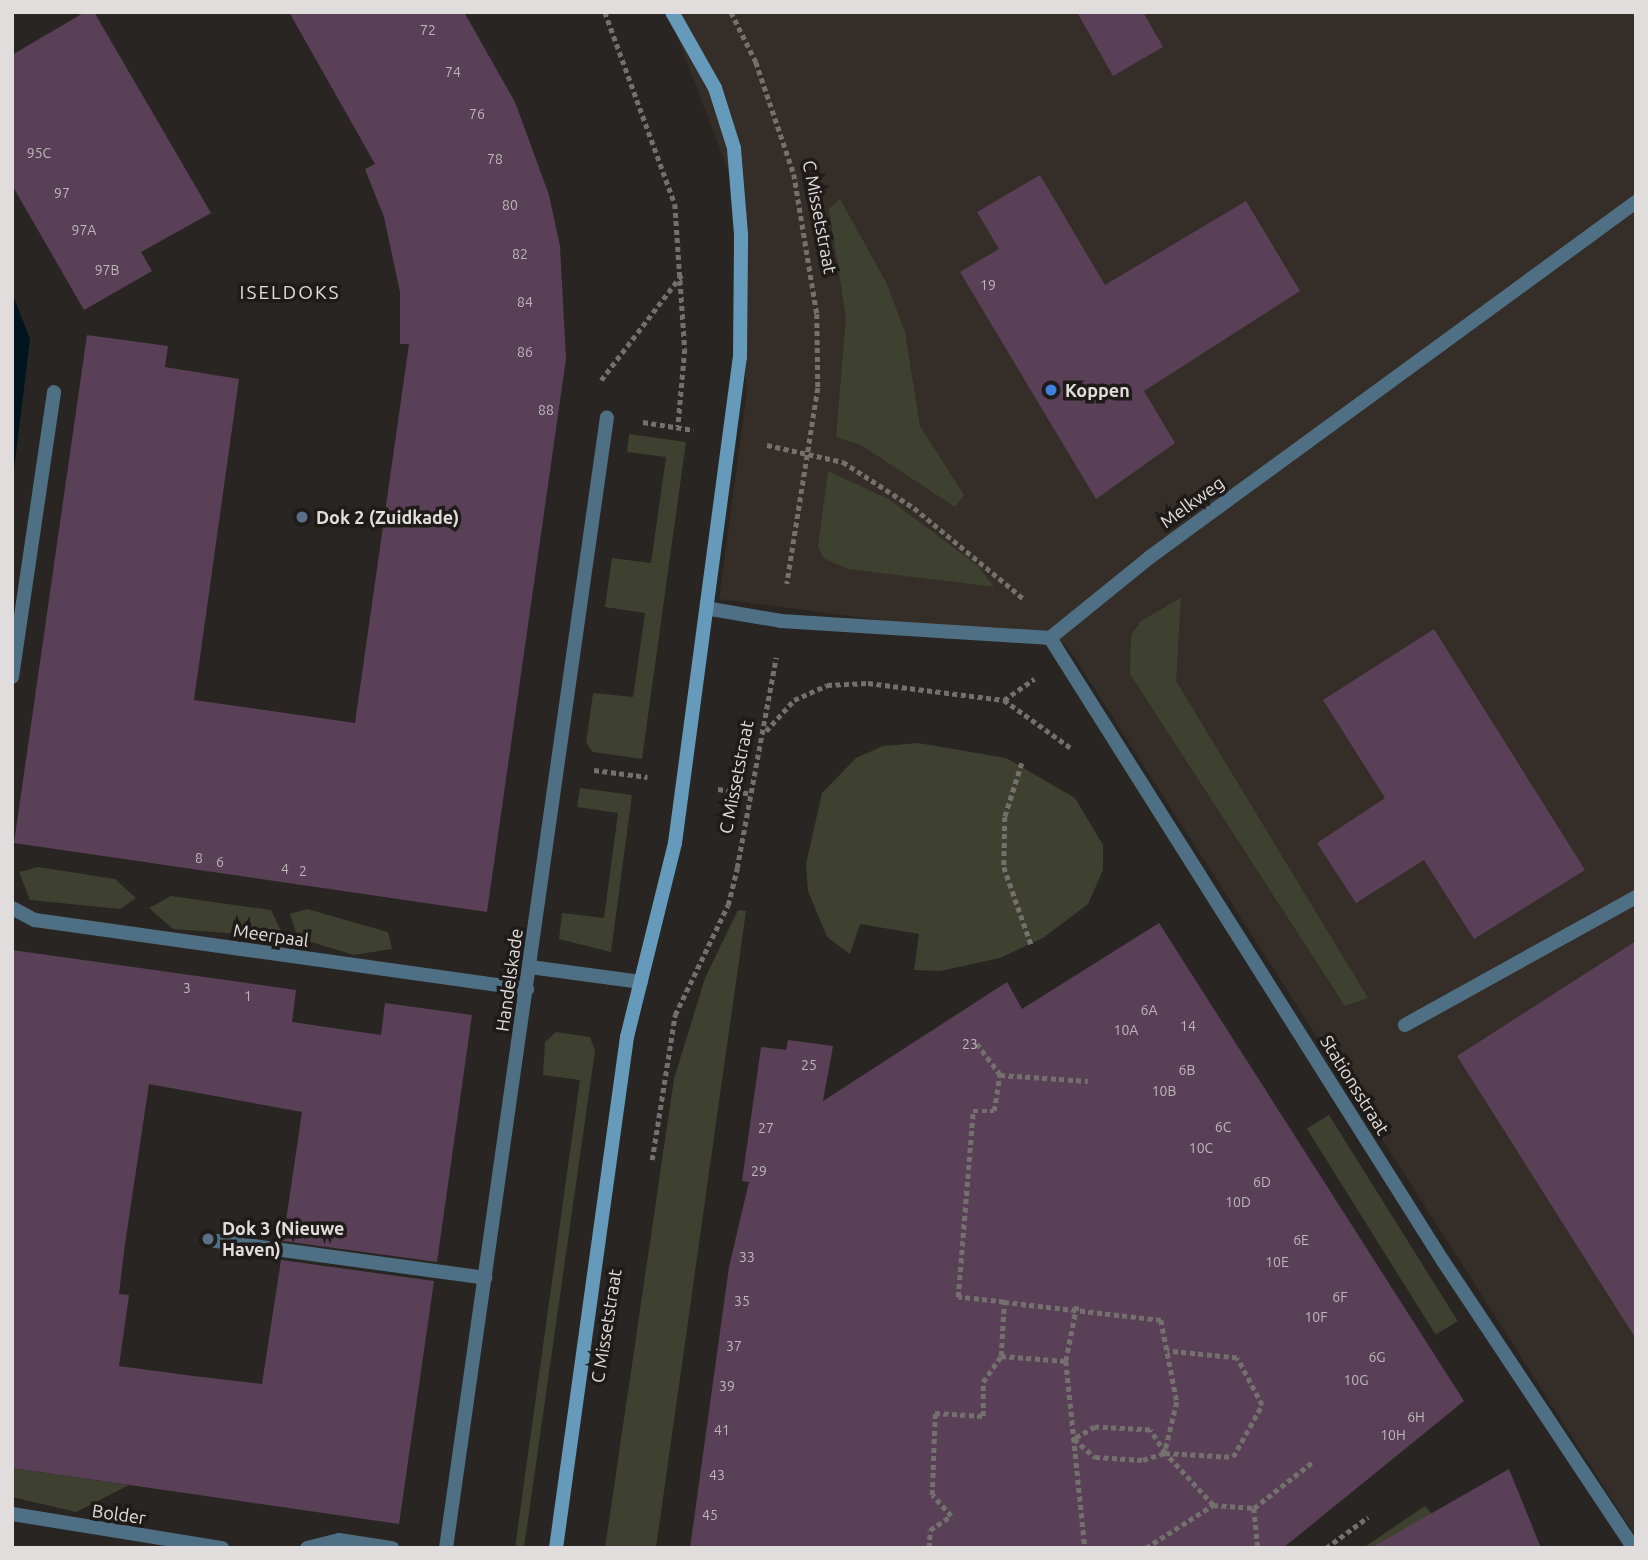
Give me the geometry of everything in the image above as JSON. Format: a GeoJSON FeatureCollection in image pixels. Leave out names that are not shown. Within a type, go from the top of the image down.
{"type":"FeatureCollection","features":[{"type":"Feature","properties":{"kind":"street","name":"C Missetstraat"},"geometry":{"type":"LineString","coordinates":[[556,1548],[627,1038],[675,844],[711,609],[732,435],[741,234],[734,148],[715,88],[672,12]]}},
{"type":"Feature","properties":{"kind":"street","name":"Melkweg"},"geometry":{"type":"LineString","coordinates":[[1050,638],[1150,557],[1636,202]]}},
{"type":"Feature","properties":{"kind":"street"},"geometry":{"type":"LineString","coordinates":[[12,677],[54,392]]}},
{"type":"Feature","properties":{"kind":"street","name":"Handelskade"},"geometry":{"type":"LineString","coordinates":[[446,1548],[607,417]]}},
{"type":"Feature","properties":{"kind":"street"},"geometry":{"type":"LineString","coordinates":[[711,609],[781,621],[1050,638]]}},
{"type":"Feature","properties":{"kind":"street","name":"Stationsstraat"},"geometry":{"type":"LineString","coordinates":[[1050,638],[1066,656],[1443,1261],[1634,1548]]}},
{"type":"Feature","properties":{"kind":"street"},"geometry":{"type":"LineString","coordinates":[[1405,1025],[1636,897]]}},
{"type":"Feature","properties":{"kind":"street","name":"Meerpaal"},"geometry":{"type":"LineString","coordinates":[[12,908],[35,920],[527,989]]}},
{"type":"Feature","properties":{"kind":"street"},"geometry":{"type":"LineString","coordinates":[[530,967],[641,982]]}},
{"type":"Feature","properties":{"kind":"street"},"geometry":{"type":"LineString","coordinates":[[209,1240],[485,1278]]}},
{"type":"Feature","properties":{"kind":"street","name":"Bolder"},"geometry":{"type":"LineString","coordinates":[[12,1514],[222,1548]]}},
{"type":"Feature","properties":{"kind":"street"},"geometry":{"type":"LineString","coordinates":[[307,1548],[339,1541],[392,1548]]}},
{"type":"Feature","properties":{"kind":"path"},"geometry":{"type":"LineString","coordinates":[[605,12],[662,159],[684,273],[678,427]]}},
{"type":"Feature","properties":{"kind":"path","name":"C Missetstraat"},"geometry":{"type":"LineString","coordinates":[[651,1165],[675,1015],[728,905],[765,732],[818,388],[811,254],[780,125],[731,12]]}},
{"type":"Feature","properties":{"kind":"path"},"geometry":{"type":"LineString","coordinates":[[684,273],[602,377],[599,399],[607,417],[732,435],[808,457],[843,462],[923,516],[1016,588],[1050,638]]}},
{"type":"Feature","properties":{"kind":"path"},"geometry":{"type":"LineString","coordinates":[[765,732],[794,700],[827,685],[868,683],[1004,700],[1066,656]]}},
{"type":"Feature","properties":{"kind":"path"},"geometry":{"type":"LineString","coordinates":[[1022,763],[1005,817],[1004,867],[1031,944]]}},
{"type":"Feature","properties":{"kind":"path"},"geometry":{"type":"LineString","coordinates":[[977,1044],[1000,1075],[994,1111],[973,1111],[958,1297],[1077,1306],[1161,1320],[1177,1402],[1165,1453]]}},
{"type":"Feature","properties":{"kind":"path"},"geometry":{"type":"LineString","coordinates":[[1000,1075],[1088,1081]]}},
{"type":"Feature","properties":{"kind":"path"},"geometry":{"type":"LineString","coordinates":[[929,1548],[930,1530],[951,1516],[932,1495],[935,1413],[983,1416],[984,1382],[1001,1356],[1004,1302]]}},
{"type":"Feature","properties":{"kind":"path"},"geometry":{"type":"LineString","coordinates":[[1077,1306],[1066,1361],[1085,1548]]}},
{"type":"Feature","properties":{"kind":"path"},"geometry":{"type":"LineString","coordinates":[[1074,1439],[1095,1457],[1143,1460],[1165,1453],[1233,1457],[1262,1405],[1237,1358],[1167,1351]]}},
{"type":"Feature","properties":{"kind":"path"},"geometry":{"type":"LineString","coordinates":[[1001,1356],[1066,1361]]}},
{"type":"Feature","properties":{"kind":"path"},"geometry":{"type":"LineString","coordinates":[[1074,1439],[1095,1427],[1150,1430],[1165,1453],[1213,1505]]}},
{"type":"Feature","properties":{"kind":"path"},"geometry":{"type":"LineString","coordinates":[[1146,1548],[1213,1505],[1254,1508],[1314,1461]]}},
{"type":"Feature","properties":{"kind":"path"},"geometry":{"type":"LineString","coordinates":[[1254,1508],[1258,1548]]}},
{"type":"Feature","properties":{"kind":"path"},"geometry":{"type":"LineString","coordinates":[[1326,1548],[1368,1517]]}},
{"type":"Feature","properties":{"kind":"shaded area"},"geometry":{"type":"Polygon","coordinates":[[[668,12],[1636,12],[1636,1537],[1066,644],[719,599],[747,391],[731,178],[668,12]]]}},
{"type":"Feature","properties":{"kind":"green space"},"geometry":{"type":"Polygon","coordinates":[[[840,199],[886,282],[905,332],[920,426],[964,495],[955,507],[861,445],[836,437],[846,318],[829,209],[840,199]]]}},
{"type":"Feature","properties":{"kind":"green space"},"geometry":{"type":"Polygon","coordinates":[[[629,434],[686,442],[642,759],[593,752],[586,743],[593,693],[633,697],[645,613],[605,607],[612,558],[651,563],[666,457],[627,452],[629,434]]]}},
{"type":"Feature","properties":{"kind":"green space"},"geometry":{"type":"Polygon","coordinates":[[[828,471],[890,500],[978,566],[994,587],[848,569],[823,558],[818,546],[828,471]]]}},
{"type":"Feature","properties":{"kind":"green space"},"geometry":{"type":"Polygon","coordinates":[[[1181,598],[1176,681],[1368,998],[1345,1006],[1130,674],[1131,635],[1141,621],[1181,598]]]}},
{"type":"Feature","properties":{"kind":"green space"},"geometry":{"type":"Polygon","coordinates":[[[918,743],[1006,758],[1075,798],[1103,845],[1103,870],[1088,904],[1043,938],[1000,958],[940,971],[914,970],[919,934],[860,924],[850,954],[827,937],[808,891],[806,864],[822,793],[856,758],[883,746],[918,743]]]}},
{"type":"Feature","properties":{"kind":"green space"},"geometry":{"type":"Polygon","coordinates":[[[580,788],[632,795],[611,952],[559,939],[562,913],[604,918],[618,813],[577,807],[580,788]]]}},
{"type":"Feature","properties":{"kind":"green space"},"geometry":{"type":"Polygon","coordinates":[[[38,867],[115,879],[136,898],[120,909],[30,900],[19,872],[38,867]]]}},
{"type":"Feature","properties":{"kind":"green space"},"geometry":{"type":"Polygon","coordinates":[[[171,896],[271,910],[284,937],[173,929],[149,908],[171,896]]]}},
{"type":"Feature","properties":{"kind":"green space"},"geometry":{"type":"Polygon","coordinates":[[[307,909],[388,932],[392,949],[354,955],[298,938],[290,914],[307,909]]]}},
{"type":"Feature","properties":{"kind":"green space"},"geometry":{"type":"Polygon","coordinates":[[[738,910],[746,911],[656,1548],[605,1548],[674,1079],[705,978],[738,910]]]}},
{"type":"Feature","properties":{"kind":"green space"},"geometry":{"type":"Polygon","coordinates":[[[556,1032],[590,1037],[595,1051],[524,1548],[515,1548],[580,1080],[543,1075],[545,1042],[556,1032]]]}},
{"type":"Feature","properties":{"kind":"green space"},"geometry":{"type":"Polygon","coordinates":[[[1329,1115],[1458,1321],[1436,1335],[1307,1129],[1329,1115]]]}},
{"type":"Feature","properties":{"kind":"green space"},"geometry":{"type":"Polygon","coordinates":[[[12,1468],[129,1485],[76,1512],[12,1497],[12,1468]]]}},
{"type":"Feature","properties":{"kind":"green space"},"geometry":{"type":"Polygon","coordinates":[[[1425,1506],[1448,1533],[1424,1548],[1363,1548],[1425,1506]]]}},
{"type":"Feature","properties":{"kind":"water"},"geometry":{"type":"Polygon","coordinates":[[[12,293],[30,339],[12,486],[12,293]]]}},
{"type":"Feature","properties":{"kind":"building"},"geometry":{"type":"Polygon","coordinates":[[[85,12],[94,12],[211,213],[141,252],[152,271],[84,310],[12,185],[12,55],[85,12]]]}},
{"type":"Feature","properties":{"kind":"building"},"geometry":{"type":"Polygon","coordinates":[[[289,12],[464,12],[515,102],[549,195],[560,246],[566,359],[487,912],[14,843],[87,335],[168,346],[165,367],[239,379],[194,700],[355,723],[409,344],[400,344],[400,292],[384,217],[365,169],[375,164],[289,12]]]}},
{"type":"Feature","properties":{"kind":"building"},"geometry":{"type":"Polygon","coordinates":[[[1077,12],[1143,12],[1163,47],[1113,76],[1077,12]]]}},
{"type":"Feature","properties":{"kind":"building"},"geometry":{"type":"Polygon","coordinates":[[[1040,175],[1105,285],[1246,201],[1300,291],[1144,391],[1175,443],[1096,499],[960,272],[999,249],[977,212],[1040,175]]]}},
{"type":"Feature","properties":{"kind":"building"},"geometry":{"type":"Polygon","coordinates":[[[1434,629],[1585,870],[1474,939],[1424,860],[1356,903],[1317,843],[1385,798],[1323,700],[1434,629]]]}},
{"type":"Feature","properties":{"kind":"building"},"geometry":{"type":"Polygon","coordinates":[[[1159,923],[1464,1401],[1283,1548],[690,1548],[729,1267],[749,1182],[742,1181],[761,1047],[786,1050],[788,1040],[833,1046],[823,1101],[1007,982],[1022,1009],[1159,923]]]}},
{"type":"Feature","properties":{"kind":"building"},"geometry":{"type":"Polygon","coordinates":[[[1636,941],[1636,1339],[1457,1056],[1636,941]]]}},
{"type":"Feature","properties":{"kind":"building"},"geometry":{"type":"Polygon","coordinates":[[[12,950],[296,990],[292,1022],[381,1035],[385,1003],[472,1015],[437,1262],[283,1241],[302,1112],[149,1084],[125,1244],[119,1294],[129,1295],[119,1366],[193,1376],[262,1384],[281,1260],[434,1281],[399,1524],[12,1468],[12,950]]]}},
{"type":"Feature","properties":{"kind":"building"},"geometry":{"type":"Polygon","coordinates":[[[1509,1469],[1541,1548],[1371,1548],[1509,1469]]]}},
{"type":"Feature","properties":{"kind":"place","name":"Koppen"},"geometry":{"type":"Point","coordinates":[1051,390]}},
{"type":"Feature","properties":{"kind":"place","name":"Dok 2 (Zuidkade)"},"geometry":{"type":"Point","coordinates":[302,517]}},
{"type":"Feature","properties":{"kind":"place","name":"Dok 3 (Nieuwe Haven)"},"geometry":{"type":"Point","coordinates":[208,1239]}},
{"type":"Feature","properties":{"kind":"district","name":"ISELDOKS"},"geometry":{"type":"Point","coordinates":[290,293]}}]}
